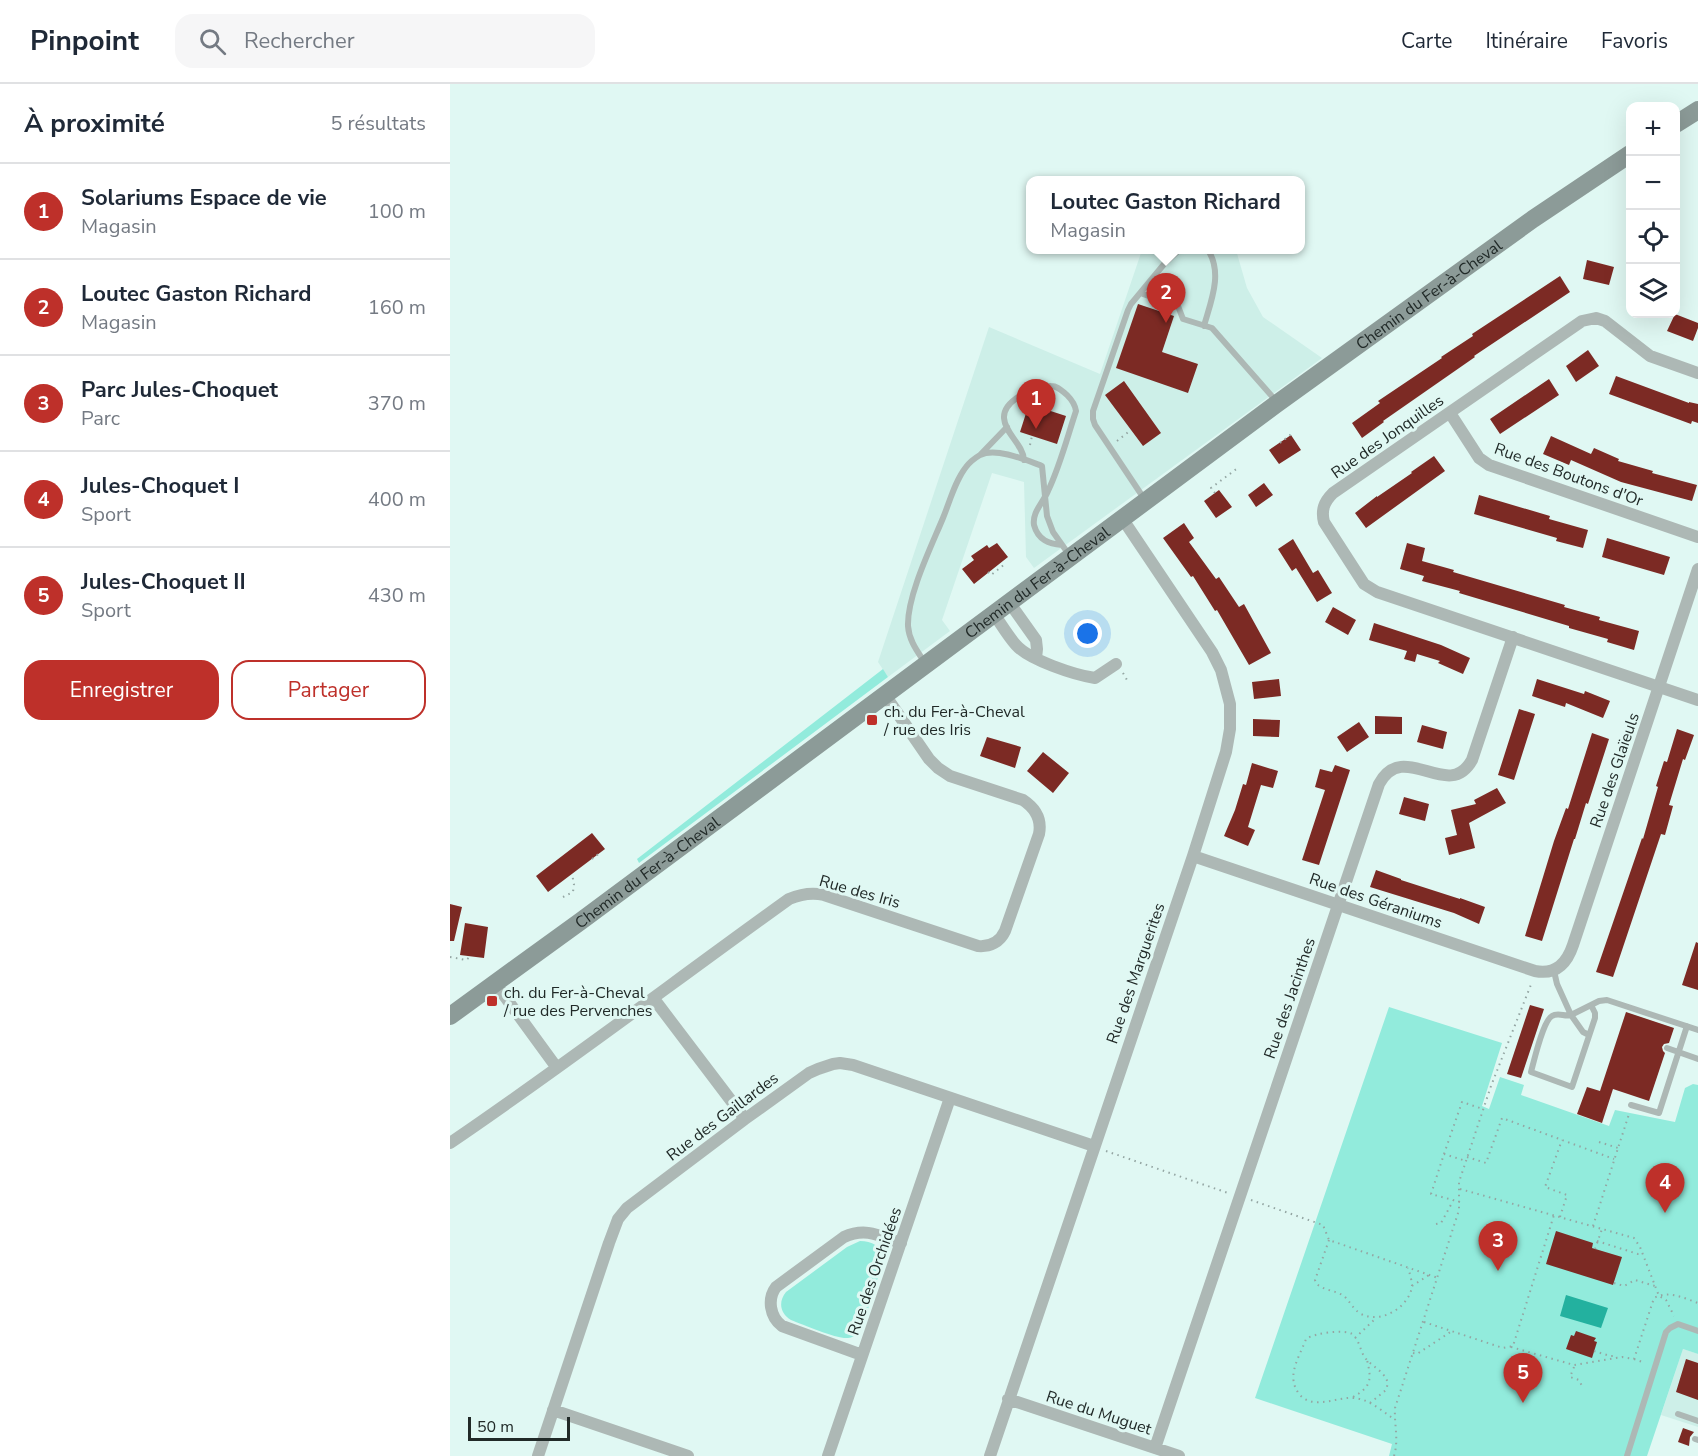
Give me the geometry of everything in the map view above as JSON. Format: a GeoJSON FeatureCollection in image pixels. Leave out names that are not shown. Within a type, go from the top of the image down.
{"type":"FeatureCollection","features":[{"type":"Feature","properties":{"kind":"street"},"geometry":{"type":"LineString","coordinates":[[1680,121],[1698,110]]}},
{"type":"Feature","properties":{"kind":"street","name":"Chemin du Fer-à-Cheval"},"geometry":{"type":"LineString","coordinates":[[450,1016],[1009,603],[1067,551],[1122,518],[1278,402],[1533,219],[1627,156]]}},
{"type":"Feature","properties":{"kind":"street","name":"Rue des Jonquilles"},"geometry":{"type":"LineString","coordinates":[[1698,373],[1654,358],[1605,321],[1600,319],[1582,321],[1333,493],[1324,504],[1322,517],[1368,588],[1698,700]]}},
{"type":"Feature","properties":{"kind":"street","name":"Rue des Boutons d'Or"},"geometry":{"type":"LineString","coordinates":[[1450,413],[1479,458],[1488,465],[1698,537]]}},
{"type":"Feature","properties":{"kind":"street","name":"Rue des Marguerites"},"geometry":{"type":"LineString","coordinates":[[990,1456],[1008,1399],[1098,1148],[1228,744],[1230,713],[1228,692],[1221,670],[1212,651],[1122,518]]}},
{"type":"Feature","properties":{"kind":"street","name":"Rue des Glaïeuls"},"geometry":{"type":"LineString","coordinates":[[1551,971],[1564,964],[1569,956],[1698,569]]}},
{"type":"Feature","properties":{"kind":"street"},"geometry":{"type":"LineString","coordinates":[[1009,603],[1035,640],[1036,658]]}},
{"type":"Feature","properties":{"kind":"street"},"geometry":{"type":"LineString","coordinates":[[994,614],[1016,645],[1050,665],[1095,678],[1116,664]]}},
{"type":"Feature","properties":{"kind":"street","name":"Rue des Jacinthes"},"geometry":{"type":"LineString","coordinates":[[1155,1448],[1379,784],[1387,773],[1395,768],[1408,766],[1453,776],[1469,765],[1513,638]]}},
{"type":"Feature","properties":{"kind":"street","name":"Rue des Iris"},"geometry":{"type":"LineString","coordinates":[[450,1143],[654,999],[789,899],[812,893],[824,895],[978,946],[990,945],[1003,936],[1039,834],[1040,823],[1036,814],[1023,800],[956,778],[938,768],[929,759],[885,695]]}},
{"type":"Feature","properties":{"kind":"street","name":"Rue des Géraniums"},"geometry":{"type":"LineString","coordinates":[[1193,856],[1536,971],[1551,971]]}},
{"type":"Feature","properties":{"kind":"street"},"geometry":{"type":"LineString","coordinates":[[495,983],[557,1068]]}},
{"type":"Feature","properties":{"kind":"street"},"geometry":{"type":"LineString","coordinates":[[654,999],[745,1119]]}},
{"type":"Feature","properties":{"kind":"street","name":"Rue des Gaillardes"},"geometry":{"type":"LineString","coordinates":[[538,1456],[609,1243],[621,1215],[627,1208],[745,1119],[818,1068],[840,1063],[853,1065],[1098,1148]]}},
{"type":"Feature","properties":{"kind":"street","name":"Rue des Orchidées"},"geometry":{"type":"LineString","coordinates":[[828,1456],[950,1098]]}},
{"type":"Feature","properties":{"kind":"street"},"geometry":{"type":"LineString","coordinates":[[862,1355],[777,1323],[772,1311],[771,1295],[776,1287],[851,1234],[860,1231],[869,1232],[901,1243]]}},
{"type":"Feature","properties":{"kind":"street","name":"Rue du Muguet"},"geometry":{"type":"LineString","coordinates":[[1008,1399],[1179,1456]]}},
{"type":"Feature","properties":{"kind":"street"},"geometry":{"type":"LineString","coordinates":[[553,1410],[687,1456]]}},
{"type":"Feature","properties":{"kind":"lane"},"geometry":{"type":"LineString","coordinates":[[1146,501],[1093,419],[1124,319],[1131,304],[1174,254]]}},
{"type":"Feature","properties":{"kind":"lane"},"geometry":{"type":"LineString","coordinates":[[1204,326],[1216,280],[1210,254]]}},
{"type":"Feature","properties":{"kind":"lane"},"geometry":{"type":"LineString","coordinates":[[1140,293],[1178,306],[1183,319],[1212,328],[1278,402]]}},
{"type":"Feature","properties":{"kind":"lane"},"geometry":{"type":"LineString","coordinates":[[1024,460],[1022,449],[1007,427],[1004,419],[1005,413],[1011,402],[1034,389],[1053,386],[1060,389],[1071,399],[1076,411],[1045,498],[1037,508],[1034,524],[1039,536],[1067,551]]}},
{"type":"Feature","properties":{"kind":"lane"},"geometry":{"type":"LineString","coordinates":[[926,664],[910,637],[908,625],[910,608],[920,576],[963,472],[1007,427]]}},
{"type":"Feature","properties":{"kind":"lane"},"geometry":{"type":"LineString","coordinates":[[980,456],[998,453],[1042,466],[1045,505],[1050,525],[1067,551]]}},
{"type":"Feature","properties":{"kind":"lane"},"geometry":{"type":"LineString","coordinates":[[1551,971],[1571,1016],[1583,1032],[1589,1035]]}},
{"type":"Feature","properties":{"kind":"lane"},"geometry":{"type":"LineString","coordinates":[[1591,1005],[1595,1018],[1572,1087],[1531,1072],[1548,1020],[1555,1014],[1571,1016],[1591,1005],[1599,1001],[1612,1001],[1698,1030]]}},
{"type":"Feature","properties":{"kind":"lane"},"geometry":{"type":"LineString","coordinates":[[1631,1105],[1659,1113],[1687,1026]]}},
{"type":"Feature","properties":{"kind":"lane"},"geometry":{"type":"LineString","coordinates":[[1667,1048],[1698,1059]]}},
{"type":"Feature","properties":{"kind":"lane"},"geometry":{"type":"LineString","coordinates":[[1628,1456],[1666,1332],[1678,1324],[1698,1331]]}},
{"type":"Feature","properties":{"kind":"lane"},"geometry":{"type":"LineString","coordinates":[[1678,1414],[1698,1421]]}},
{"type":"Feature","properties":{"kind":"path"},"geometry":{"type":"LineString","coordinates":[[1109,447],[1131,430]]}},
{"type":"Feature","properties":{"kind":"path"},"geometry":{"type":"LineString","coordinates":[[1280,443],[1294,432]]}},
{"type":"Feature","properties":{"kind":"path"},"geometry":{"type":"LineString","coordinates":[[1031,442],[1032,436]]}},
{"type":"Feature","properties":{"kind":"path"},"geometry":{"type":"LineString","coordinates":[[1215,493],[1211,488],[1239,467]]}},
{"type":"Feature","properties":{"kind":"path"},"geometry":{"type":"LineString","coordinates":[[988,572],[991,575],[1005,564]]}},
{"type":"Feature","properties":{"kind":"path"},"geometry":{"type":"LineString","coordinates":[[592,859],[601,852]]}},
{"type":"Feature","properties":{"kind":"path"},"geometry":{"type":"LineString","coordinates":[[563,897],[573,892],[572,874]]}},
{"type":"Feature","properties":{"kind":"path"},"geometry":{"type":"LineString","coordinates":[[450,957],[466,960],[471,956]]}},
{"type":"Feature","properties":{"kind":"path"},"geometry":{"type":"LineString","coordinates":[[1394,1456],[1397,1446],[1395,1408],[1460,1210],[1459,1182],[1483,1109],[1533,980]]}},
{"type":"Feature","properties":{"kind":"path"},"geometry":{"type":"LineString","coordinates":[[1465,1207],[1453,1200],[1431,1194],[1462,1102],[1483,1109]]}},
{"type":"Feature","properties":{"kind":"path"},"geometry":{"type":"LineString","coordinates":[[1593,1226],[1628,1116]]}},
{"type":"Feature","properties":{"kind":"path"},"geometry":{"type":"LineString","coordinates":[[1467,1157],[1486,1162],[1502,1118],[1614,1159]]}},
{"type":"Feature","properties":{"kind":"path"},"geometry":{"type":"LineString","coordinates":[[1560,1217],[1567,1195],[1545,1187],[1562,1140]]}},
{"type":"Feature","properties":{"kind":"path"},"geometry":{"type":"LineString","coordinates":[[1599,1142],[1618,1148]]}},
{"type":"Feature","properties":{"kind":"path"},"geometry":{"type":"LineString","coordinates":[[1098,1148],[1231,1194]]}},
{"type":"Feature","properties":{"kind":"path"},"geometry":{"type":"LineString","coordinates":[[1444,1154],[1466,1161]]}},
{"type":"Feature","properties":{"kind":"path"},"geometry":{"type":"LineString","coordinates":[[1460,1189],[1634,1238],[1638,1242],[1659,1296],[1666,1300],[1669,1307]]}},
{"type":"Feature","properties":{"kind":"path"},"geometry":{"type":"LineString","coordinates":[[1250,1200],[1323,1225],[1329,1240],[1315,1280],[1316,1283],[1322,1288],[1344,1296],[1349,1304],[1362,1314],[1376,1318]]}},
{"type":"Feature","properties":{"kind":"path"},"geometry":{"type":"LineString","coordinates":[[1436,1224],[1441,1223],[1453,1200]]}},
{"type":"Feature","properties":{"kind":"path"},"geometry":{"type":"LineString","coordinates":[[1510,1347],[1513,1346],[1554,1215]]}},
{"type":"Feature","properties":{"kind":"path"},"geometry":{"type":"LineString","coordinates":[[1595,1249],[1602,1228]]}},
{"type":"Feature","properties":{"kind":"path"},"geometry":{"type":"LineString","coordinates":[[1329,1240],[1438,1278]]}},
{"type":"Feature","properties":{"kind":"path"},"geometry":{"type":"LineString","coordinates":[[1597,1241],[1643,1254]]}},
{"type":"Feature","properties":{"kind":"path"},"geometry":{"type":"LineString","coordinates":[[1408,1268],[1412,1286]]}},
{"type":"Feature","properties":{"kind":"path"},"geometry":{"type":"LineString","coordinates":[[1355,1338],[1376,1318],[1395,1310],[1404,1301],[1412,1286],[1429,1275]]}},
{"type":"Feature","properties":{"kind":"path"},"geometry":{"type":"LineString","coordinates":[[1614,1283],[1624,1286],[1635,1280],[1655,1286]]}},
{"type":"Feature","properties":{"kind":"path"},"geometry":{"type":"LineString","coordinates":[[1634,1359],[1653,1300],[1659,1296],[1672,1295],[1698,1303]]}},
{"type":"Feature","properties":{"kind":"path"},"geometry":{"type":"LineString","coordinates":[[1424,1322],[1497,1346],[1510,1347],[1574,1365],[1628,1357],[1655,1366]]}},
{"type":"Feature","properties":{"kind":"path"},"geometry":{"type":"LineString","coordinates":[[1413,1353],[1417,1354],[1452,1331]]}},
{"type":"Feature","properties":{"kind":"path"},"geometry":{"type":"LineString","coordinates":[[1370,1403],[1386,1390],[1388,1383],[1383,1372],[1364,1357],[1351,1334],[1347,1332],[1318,1333],[1306,1339],[1293,1376],[1293,1383],[1304,1399],[1320,1403],[1351,1398],[1366,1401],[1394,1419]]}},
{"type":"Feature","properties":{"kind":"path"},"geometry":{"type":"LineString","coordinates":[[1594,1351],[1617,1358]]}},
{"type":"Feature","properties":{"kind":"path"},"geometry":{"type":"LineString","coordinates":[[1351,1398],[1367,1388],[1371,1373],[1367,1360]]}},
{"type":"Feature","properties":{"kind":"path"},"geometry":{"type":"LineString","coordinates":[[1574,1365],[1570,1377],[1579,1380],[1582,1386]]}},
{"type":"Feature","properties":{"kind":"shaded area"},"geometry":{"type":"Polygon","coordinates":[[[1141,254],[1237,254],[1247,288],[1263,317],[1322,358],[1034,568],[1026,557],[1024,482],[992,473],[942,620],[950,631],[888,677],[878,662],[989,327],[1100,374],[1141,254]]]}},
{"type":"Feature","properties":{"kind":"shaded area"},"geometry":{"type":"Polygon","coordinates":[[[883,669],[888,677],[639,863],[637,859],[883,669]]]}},
{"type":"Feature","properties":{"kind":"shaded area"},"geometry":{"type":"Polygon","coordinates":[[[1389,1007],[1502,1043],[1482,1106],[1489,1109],[1500,1077],[1524,1085],[1521,1095],[1609,1126],[1615,1110],[1675,1122],[1685,1088],[1693,1084],[1698,1085],[1698,1354],[1683,1349],[1647,1456],[1389,1456],[1392,1444],[1255,1398],[1389,1007]]]}},
{"type":"Feature","properties":{"kind":"shaded area"},"geometry":{"type":"Polygon","coordinates":[[[860,1241],[875,1245],[881,1250],[884,1258],[861,1330],[853,1337],[843,1338],[787,1317],[781,1307],[786,1292],[847,1247],[860,1241]]]}},
{"type":"Feature","properties":{"kind":"shaded area"},"geometry":{"type":"Polygon","coordinates":[[[1566,1295],[1608,1308],[1601,1328],[1560,1316],[1566,1295]]]}},
{"type":"Feature","properties":{"kind":"shaded area"},"geometry":{"type":"Polygon","coordinates":[[[1683,1349],[1698,1354],[1698,1427],[1661,1415],[1683,1349]]]}},
{"type":"Feature","properties":{"kind":"building"},"geometry":{"type":"Polygon","coordinates":[[[1587,260],[1614,267],[1609,285],[1583,279],[1587,260]]]}},
{"type":"Feature","properties":{"kind":"building"},"geometry":{"type":"Polygon","coordinates":[[[1560,276],[1570,292],[1474,356],[1362,438],[1352,423],[1380,403],[1378,401],[1473,336],[1472,334],[1560,276]]]}},
{"type":"Feature","properties":{"kind":"building"},"geometry":{"type":"Polygon","coordinates":[[[1138,304],[1174,316],[1162,352],[1198,364],[1188,393],[1116,368],[1138,304]]]}},
{"type":"Feature","properties":{"kind":"building"},"geometry":{"type":"Polygon","coordinates":[[[1680,316],[1698,323],[1693,341],[1667,331],[1673,318],[1680,318],[1680,316]]]}},
{"type":"Feature","properties":{"kind":"building"},"geometry":{"type":"Polygon","coordinates":[[[1588,350],[1599,366],[1576,382],[1566,366],[1588,350]]]}},
{"type":"Feature","properties":{"kind":"building"},"geometry":{"type":"Polygon","coordinates":[[[1616,376],[1689,403],[1698,404],[1698,423],[1692,421],[1691,424],[1609,394],[1616,376]]]}},
{"type":"Feature","properties":{"kind":"building"},"geometry":{"type":"Polygon","coordinates":[[[1549,379],[1559,395],[1500,434],[1490,419],[1549,379]]]}},
{"type":"Feature","properties":{"kind":"building"},"geometry":{"type":"Polygon","coordinates":[[[1124,381],[1161,433],[1143,446],[1105,395],[1124,381]]]}},
{"type":"Feature","properties":{"kind":"building"},"geometry":{"type":"Polygon","coordinates":[[[1029,404],[1066,416],[1057,444],[1020,432],[1029,404]]]}},
{"type":"Feature","properties":{"kind":"building"},"geometry":{"type":"Polygon","coordinates":[[[1291,435],[1301,450],[1279,464],[1269,450],[1291,435]]]}},
{"type":"Feature","properties":{"kind":"building"},"geometry":{"type":"Polygon","coordinates":[[[1551,436],[1591,454],[1594,448],[1619,459],[1618,461],[1697,485],[1692,501],[1621,482],[1571,460],[1569,465],[1543,454],[1551,436]]]}},
{"type":"Feature","properties":{"kind":"building"},"geometry":{"type":"Polygon","coordinates":[[[1434,456],[1445,471],[1366,528],[1355,513],[1434,456]]]}},
{"type":"Feature","properties":{"kind":"building"},"geometry":{"type":"Polygon","coordinates":[[[1264,483],[1273,495],[1256,507],[1248,495],[1264,483]]]}},
{"type":"Feature","properties":{"kind":"building"},"geometry":{"type":"Polygon","coordinates":[[[1219,490],[1232,507],[1216,518],[1204,501],[1219,490]]]}},
{"type":"Feature","properties":{"kind":"building"},"geometry":{"type":"Polygon","coordinates":[[[1479,495],[1588,530],[1583,548],[1556,541],[1557,538],[1474,514],[1479,495]]]}},
{"type":"Feature","properties":{"kind":"building"},"geometry":{"type":"Polygon","coordinates":[[[1184,523],[1194,538],[1189,542],[1216,579],[1219,577],[1239,607],[1244,604],[1271,653],[1249,665],[1217,610],[1215,611],[1193,576],[1191,577],[1163,538],[1184,523]]]}},
{"type":"Feature","properties":{"kind":"building"},"geometry":{"type":"Polygon","coordinates":[[[1607,538],[1670,557],[1664,575],[1602,557],[1607,538]]]}},
{"type":"Feature","properties":{"kind":"building"},"geometry":{"type":"Polygon","coordinates":[[[1293,539],[1313,573],[1318,570],[1332,593],[1317,602],[1296,568],[1292,571],[1278,549],[1293,539]]]}},
{"type":"Feature","properties":{"kind":"building"},"geometry":{"type":"Polygon","coordinates":[[[997,543],[1008,557],[974,584],[962,569],[974,560],[971,556],[987,545],[989,548],[997,543]]]}},
{"type":"Feature","properties":{"kind":"building"},"geometry":{"type":"Polygon","coordinates":[[[1407,543],[1425,548],[1422,561],[1565,605],[1564,607],[1600,617],[1599,620],[1639,631],[1634,650],[1607,642],[1608,639],[1569,628],[1569,626],[1422,581],[1424,576],[1400,569],[1407,543]]]}},
{"type":"Feature","properties":{"kind":"building"},"geometry":{"type":"Polygon","coordinates":[[[1333,607],[1356,620],[1348,635],[1325,622],[1333,607]]]}},
{"type":"Feature","properties":{"kind":"building"},"geometry":{"type":"Polygon","coordinates":[[[1374,623],[1441,645],[1470,658],[1463,674],[1438,663],[1440,661],[1417,654],[1415,662],[1404,659],[1407,651],[1369,640],[1374,623]]]}},
{"type":"Feature","properties":{"kind":"building"},"geometry":{"type":"Polygon","coordinates":[[[1279,679],[1281,696],[1254,699],[1252,682],[1279,679]]]}},
{"type":"Feature","properties":{"kind":"building"},"geometry":{"type":"Polygon","coordinates":[[[1537,679],[1584,694],[1585,691],[1610,701],[1603,718],[1566,703],[1565,707],[1532,696],[1537,679]]]}},
{"type":"Feature","properties":{"kind":"building"},"geometry":{"type":"Polygon","coordinates":[[[1519,709],[1535,714],[1514,780],[1498,775],[1519,709]]]}},
{"type":"Feature","properties":{"kind":"building"},"geometry":{"type":"Polygon","coordinates":[[[1375,716],[1402,717],[1402,734],[1375,734],[1375,716]]]}},
{"type":"Feature","properties":{"kind":"building"},"geometry":{"type":"Polygon","coordinates":[[[1253,719],[1280,720],[1279,737],[1253,736],[1253,719]]]}},
{"type":"Feature","properties":{"kind":"building"},"geometry":{"type":"Polygon","coordinates":[[[1359,722],[1369,737],[1347,752],[1337,737],[1359,722]]]}},
{"type":"Feature","properties":{"kind":"building"},"geometry":{"type":"Polygon","coordinates":[[[1422,725],[1447,732],[1443,749],[1417,742],[1422,725]]]}},
{"type":"Feature","properties":{"kind":"building"},"geometry":{"type":"Polygon","coordinates":[[[1677,729],[1694,735],[1685,760],[1683,759],[1669,805],[1673,806],[1665,835],[1661,834],[1613,977],[1596,972],[1643,839],[1658,787],[1656,786],[1664,761],[1667,762],[1677,729]]]}},
{"type":"Feature","properties":{"kind":"building"},"geometry":{"type":"Polygon","coordinates":[[[1592,733],[1609,739],[1542,941],[1525,936],[1554,841],[1566,808],[1568,809],[1592,733]]]}},
{"type":"Feature","properties":{"kind":"building"},"geometry":{"type":"Polygon","coordinates":[[[987,737],[1021,747],[1015,768],[980,756],[987,737]]]}},
{"type":"Feature","properties":{"kind":"building"},"geometry":{"type":"Polygon","coordinates":[[[1043,752],[1069,773],[1053,793],[1027,771],[1043,752]]]}},
{"type":"Feature","properties":{"kind":"building"},"geometry":{"type":"Polygon","coordinates":[[[1252,763],[1278,771],[1273,788],[1261,785],[1248,827],[1255,830],[1248,846],[1224,836],[1243,784],[1246,785],[1252,763]]]}},
{"type":"Feature","properties":{"kind":"building"},"geometry":{"type":"Polygon","coordinates":[[[1335,765],[1350,770],[1319,865],[1302,860],[1325,790],[1315,787],[1320,769],[1332,772],[1335,765]]]}},
{"type":"Feature","properties":{"kind":"building"},"geometry":{"type":"Polygon","coordinates":[[[1497,788],[1506,803],[1469,823],[1475,848],[1449,855],[1445,838],[1457,835],[1451,810],[1476,804],[1474,800],[1497,788]]]}},
{"type":"Feature","properties":{"kind":"building"},"geometry":{"type":"Polygon","coordinates":[[[1404,797],[1429,804],[1425,821],[1399,814],[1404,797]]]}},
{"type":"Feature","properties":{"kind":"building"},"geometry":{"type":"Polygon","coordinates":[[[592,833],[605,849],[548,892],[536,876],[592,833]]]}},
{"type":"Feature","properties":{"kind":"building"},"geometry":{"type":"Polygon","coordinates":[[[1376,870],[1485,907],[1479,924],[1454,913],[1370,887],[1376,870]]]}},
{"type":"Feature","properties":{"kind":"building"},"geometry":{"type":"Polygon","coordinates":[[[450,904],[462,907],[454,941],[450,941],[450,904]]]}},
{"type":"Feature","properties":{"kind":"building"},"geometry":{"type":"Polygon","coordinates":[[[465,923],[488,927],[484,958],[460,955],[465,923]]]}},
{"type":"Feature","properties":{"kind":"building"},"geometry":{"type":"Polygon","coordinates":[[[1696,942],[1698,943],[1698,990],[1682,985],[1696,942]]]}},
{"type":"Feature","properties":{"kind":"building"},"geometry":{"type":"Polygon","coordinates":[[[1530,1005],[1544,1009],[1521,1078],[1507,1074],[1530,1005]]]}},
{"type":"Feature","properties":{"kind":"building"},"geometry":{"type":"Polygon","coordinates":[[[1626,1012],[1674,1028],[1669,1043],[1662,1047],[1665,1053],[1649,1101],[1613,1089],[1602,1123],[1577,1114],[1587,1087],[1600,1091],[1626,1012]]]}},
{"type":"Feature","properties":{"kind":"building"},"geometry":{"type":"Polygon","coordinates":[[[1556,1231],[1593,1243],[1592,1248],[1622,1257],[1613,1285],[1546,1264],[1556,1231]]]}},
{"type":"Feature","properties":{"kind":"building"},"geometry":{"type":"Polygon","coordinates":[[[1576,1331],[1596,1338],[1592,1358],[1566,1349],[1571,1335],[1574,1336],[1576,1331]]]}},
{"type":"Feature","properties":{"kind":"building"},"geometry":{"type":"Polygon","coordinates":[[[1686,1359],[1698,1363],[1698,1400],[1676,1392],[1686,1359]]]}},
{"type":"Feature","properties":{"kind":"building"},"geometry":{"type":"Polygon","coordinates":[[[1683,1428],[1694,1432],[1690,1437],[1689,1446],[1678,1442],[1683,1428]]]}},
{"type":"Feature","properties":{"kind":"place","name":"Loutec Gaston Richard"},"geometry":{"type":"Point","coordinates":[1166,323]}},
{"type":"Feature","properties":{"kind":"place","name":"Solariums Espace de vie"},"geometry":{"type":"Point","coordinates":[1036,429]}},
{"type":"Feature","properties":{"kind":"place","name":"ch. du Fer-à-Cheval / rue des Iris"},"geometry":{"type":"Point","coordinates":[872,720]}},
{"type":"Feature","properties":{"kind":"place","name":"ch. du Fer-à-Cheval / rue des Pervenches"},"geometry":{"type":"Point","coordinates":[492,1001]}},
{"type":"Feature","properties":{"kind":"place","name":"Jules-Choquet I"},"geometry":{"type":"Point","coordinates":[1665,1213]}},
{"type":"Feature","properties":{"kind":"place","name":"Parc Jules-Choquet"},"geometry":{"type":"Point","coordinates":[1498,1271]}},
{"type":"Feature","properties":{"kind":"place","name":"Jules-Choquet II"},"geometry":{"type":"Point","coordinates":[1523,1403]}}]}
